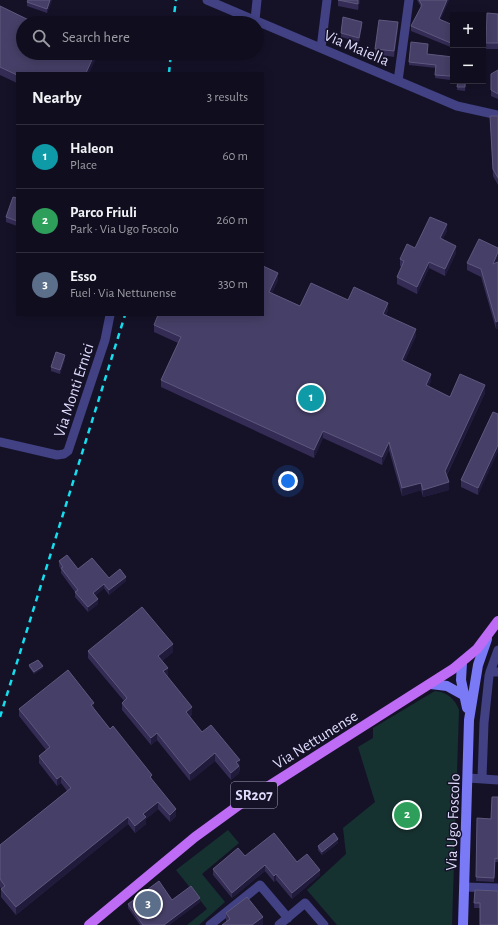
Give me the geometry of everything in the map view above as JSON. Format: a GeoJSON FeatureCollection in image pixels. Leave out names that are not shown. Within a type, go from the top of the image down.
{"type":"FeatureCollection","features":[{"type":"Feature","properties":{"kind":"main road","name":"Via Nettunense"},"geometry":{"type":"LineString","coordinates":[[89,925],[174,853],[233,809],[462,663],[498,621]]}},
{"type":"Feature","properties":{"kind":"street","name":"Via Maiella"},"geometry":{"type":"LineString","coordinates":[[207,0],[245,16]]}},
{"type":"Feature","properties":{"kind":"street"},"geometry":{"type":"LineString","coordinates":[[256,16],[258,0]]}},
{"type":"Feature","properties":{"kind":"street"},"geometry":{"type":"LineString","coordinates":[[321,48],[327,0]]}},
{"type":"Feature","properties":{"kind":"street"},"geometry":{"type":"LineString","coordinates":[[398,81],[409,0]]}},
{"type":"Feature","properties":{"kind":"street","name":"Via Maiella"},"geometry":{"type":"LineString","coordinates":[[264,24],[457,106],[498,115]]}},
{"type":"Feature","properties":{"kind":"street","name":"Via Monti Ernici"},"geometry":{"type":"LineString","coordinates":[[0,442],[57,455],[64,454],[68,451],[105,340],[110,316]]}},
{"type":"Feature","properties":{"kind":"street","name":"Via Ugo Foscolo"},"geometry":{"type":"LineString","coordinates":[[463,925],[471,693],[482,650],[490,632]]}},
{"type":"Feature","properties":{"kind":"street"},"geometry":{"type":"LineString","coordinates":[[482,778],[486,697],[494,672],[498,650]]}},
{"type":"Feature","properties":{"kind":"street","name":"Via Ugo Foscolo"},"geometry":{"type":"LineString","coordinates":[[462,663],[461,680],[471,693]]}},
{"type":"Feature","properties":{"kind":"street"},"geometry":{"type":"LineString","coordinates":[[431,684],[447,686],[486,697]]}},
{"type":"Feature","properties":{"kind":"street"},"geometry":{"type":"LineString","coordinates":[[468,778],[498,780]]}},
{"type":"Feature","properties":{"kind":"street"},"geometry":{"type":"LineString","coordinates":[[210,925],[260,885],[288,918]]}},
{"type":"Feature","properties":{"kind":"street"},"geometry":{"type":"LineString","coordinates":[[464,887],[498,888]]}},
{"type":"Feature","properties":{"kind":"street"},"geometry":{"type":"LineString","coordinates":[[279,925],[305,903],[324,925]]}},
{"type":"Feature","properties":{"kind":"green space"},"geometry":{"type":"Polygon","coordinates":[[[435,691],[450,697],[459,710],[452,925],[337,925],[307,890],[346,854],[343,828],[375,802],[358,747],[373,738],[373,728],[435,691]]]}},
{"type":"Feature","properties":{"kind":"green space"},"geometry":{"type":"Polygon","coordinates":[[[228,830],[239,843],[202,874],[225,902],[199,925],[187,925],[207,909],[176,870],[228,830]]]}},
{"type":"Feature","properties":{"kind":"building"},"geometry":{"type":"Polygon","coordinates":[[[28,0],[50,0],[47,9],[27,2],[28,0]]]}},
{"type":"Feature","properties":{"kind":"building"},"geometry":{"type":"Polygon","coordinates":[[[338,0],[358,0],[358,4],[338,0]]]}},
{"type":"Feature","properties":{"kind":"building"},"geometry":{"type":"Polygon","coordinates":[[[419,0],[447,0],[439,19],[450,24],[450,43],[411,26],[422,5],[419,0]]]}},
{"type":"Feature","properties":{"kind":"building"},"geometry":{"type":"Polygon","coordinates":[[[0,6],[21,16],[16,16],[16,60],[92,60],[86,72],[16,72],[16,75],[0,67],[0,6]]]}},
{"type":"Feature","properties":{"kind":"building"},"geometry":{"type":"Polygon","coordinates":[[[487,13],[498,14],[498,43],[486,43],[487,13]]]}},
{"type":"Feature","properties":{"kind":"building"},"geometry":{"type":"Polygon","coordinates":[[[343,17],[362,22],[359,38],[341,33],[343,17]]]}},
{"type":"Feature","properties":{"kind":"building"},"geometry":{"type":"Polygon","coordinates":[[[379,20],[398,22],[394,51],[375,49],[379,20]]]}},
{"type":"Feature","properties":{"kind":"building"},"geometry":{"type":"Polygon","coordinates":[[[411,42],[428,44],[427,54],[450,57],[450,76],[435,75],[436,65],[409,62],[411,42]]]}},
{"type":"Feature","properties":{"kind":"building"},"geometry":{"type":"Polygon","coordinates":[[[498,70],[498,94],[491,90],[491,74],[498,70]]]}},
{"type":"Feature","properties":{"kind":"building"},"geometry":{"type":"Polygon","coordinates":[[[458,84],[465,84],[465,87],[457,87],[458,84]]]}},
{"type":"Feature","properties":{"kind":"building"},"geometry":{"type":"Polygon","coordinates":[[[490,116],[498,116],[498,178],[493,169],[490,116]]]}},
{"type":"Feature","properties":{"kind":"building"},"geometry":{"type":"Polygon","coordinates":[[[13,197],[16,198],[16,221],[6,217],[13,197]]]}},
{"type":"Feature","properties":{"kind":"building"},"geometry":{"type":"Polygon","coordinates":[[[430,217],[447,224],[440,238],[456,246],[445,269],[429,262],[417,287],[397,277],[404,261],[400,259],[407,244],[415,248],[430,217]]]}},
{"type":"Feature","properties":{"kind":"building"},"geometry":{"type":"Polygon","coordinates":[[[479,239],[498,248],[493,264],[498,262],[498,321],[496,322],[481,269],[467,263],[479,239]]]}},
{"type":"Feature","properties":{"kind":"building"},"geometry":{"type":"Polygon","coordinates":[[[264,266],[278,273],[269,292],[300,306],[311,283],[348,300],[354,287],[388,303],[383,314],[416,329],[402,360],[431,374],[426,385],[450,397],[460,374],[485,385],[445,471],[449,482],[423,490],[421,483],[402,488],[389,442],[382,457],[323,431],[314,450],[161,380],[181,337],[154,325],[158,316],[264,316],[264,266]]]}},
{"type":"Feature","properties":{"kind":"building"},"geometry":{"type":"Polygon","coordinates":[[[56,352],[65,355],[60,370],[51,367],[56,352]]]}},
{"type":"Feature","properties":{"kind":"building"},"geometry":{"type":"Polygon","coordinates":[[[493,412],[498,414],[498,445],[478,488],[461,480],[493,412]]]}},
{"type":"Feature","properties":{"kind":"building"},"geometry":{"type":"Polygon","coordinates":[[[67,555],[78,569],[92,558],[109,578],[120,569],[126,577],[109,590],[104,584],[93,593],[98,599],[88,607],[75,592],[78,590],[61,568],[63,567],[59,561],[67,555]]]}},
{"type":"Feature","properties":{"kind":"building"},"geometry":{"type":"Polygon","coordinates":[[[142,607],[173,644],[158,656],[168,668],[163,671],[192,707],[186,712],[202,732],[211,725],[240,760],[236,762],[239,766],[231,773],[215,753],[190,774],[157,733],[151,738],[122,703],[127,698],[88,651],[142,607]]]}},
{"type":"Feature","properties":{"kind":"building"},"geometry":{"type":"Polygon","coordinates":[[[38,660],[43,666],[34,672],[29,665],[38,660]]]}},
{"type":"Feature","properties":{"kind":"building"},"geometry":{"type":"Polygon","coordinates":[[[68,670],[94,703],[91,705],[110,729],[113,726],[152,775],[150,777],[176,809],[170,815],[158,802],[143,814],[146,817],[135,826],[128,817],[16,907],[1,889],[5,886],[0,879],[0,845],[71,788],[61,776],[57,779],[39,756],[50,747],[19,709],[68,670]]]}},
{"type":"Feature","properties":{"kind":"building"},"geometry":{"type":"Polygon","coordinates":[[[492,797],[498,797],[498,859],[495,858],[494,878],[476,877],[477,818],[491,819],[492,797]]]}},
{"type":"Feature","properties":{"kind":"building"},"geometry":{"type":"Polygon","coordinates":[[[274,833],[297,862],[307,854],[320,870],[292,893],[276,874],[274,876],[265,865],[232,893],[213,869],[238,848],[245,856],[274,833]]]}},
{"type":"Feature","properties":{"kind":"building"},"geometry":{"type":"Polygon","coordinates":[[[334,833],[338,839],[322,852],[318,846],[334,833]]]}},
{"type":"Feature","properties":{"kind":"building"},"geometry":{"type":"Polygon","coordinates":[[[159,881],[172,900],[191,886],[200,898],[164,925],[143,925],[128,904],[159,881]]]}},
{"type":"Feature","properties":{"kind":"building"},"geometry":{"type":"Polygon","coordinates":[[[475,890],[498,891],[498,925],[480,925],[480,903],[474,903],[475,890]]]}},
{"type":"Feature","properties":{"kind":"building"},"geometry":{"type":"Polygon","coordinates":[[[247,897],[263,917],[252,925],[222,925],[230,919],[226,913],[247,897]]]}},
{"type":"Feature","properties":{"kind":"railway"},"geometry":{"type":"LineString","coordinates":[[174,16],[176,0]]}},
{"type":"Feature","properties":{"kind":"railway"},"geometry":{"type":"LineString","coordinates":[[169,72],[170,60]]}},
{"type":"Feature","properties":{"kind":"railway"},"geometry":{"type":"LineString","coordinates":[[0,717],[125,316]]}},
{"type":"Feature","properties":{"kind":"place","name":"Haleon"},"geometry":{"type":"Point","coordinates":[311,398]}},
{"type":"Feature","properties":{"kind":"place","name":"Parco Friuli"},"geometry":{"type":"Point","coordinates":[407,815]}},
{"type":"Feature","properties":{"kind":"place","name":"Esso"},"geometry":{"type":"Point","coordinates":[148,904]}}]}
